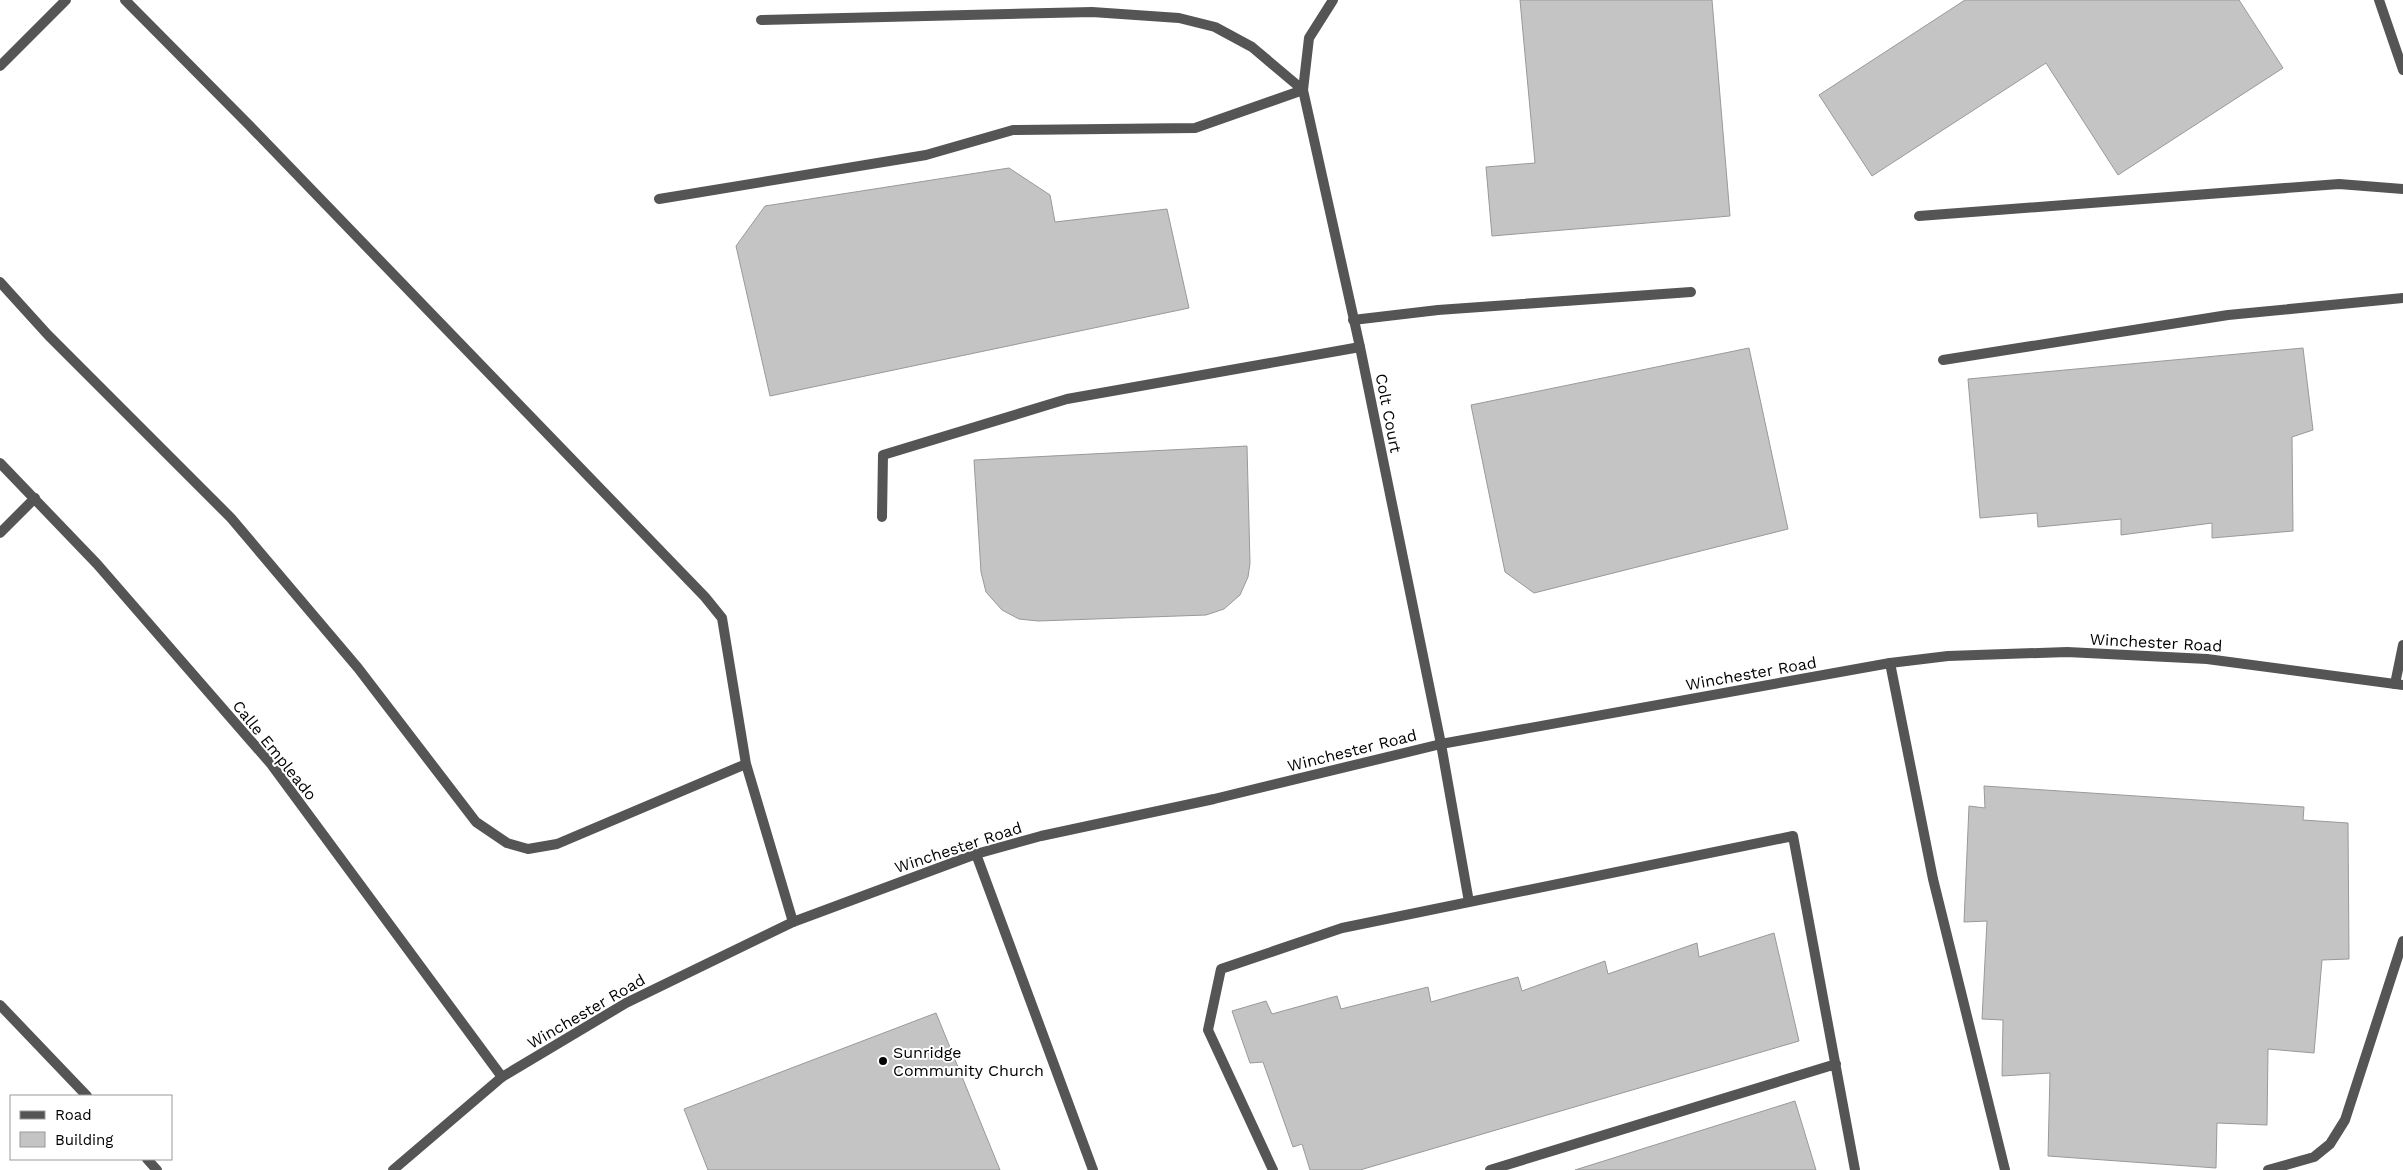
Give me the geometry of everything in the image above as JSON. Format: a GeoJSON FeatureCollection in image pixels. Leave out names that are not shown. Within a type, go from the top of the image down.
{"type":"FeatureCollection","features":[{"type":"Feature","properties":{"kind":"street"},"geometry":{"type":"LineString","coordinates":[[0,66],[66,0]]}},
{"type":"Feature","properties":{"kind":"street"},"geometry":{"type":"LineString","coordinates":[[124,0],[256,132],[705,597],[722,618],[746,764],[793,922]]}},
{"type":"Feature","properties":{"kind":"street","name":"Colt Court"},"geometry":{"type":"LineString","coordinates":[[1333,0],[1308,38],[1303,90],[1360,347],[1441,744],[1468,902]]}},
{"type":"Feature","properties":{"kind":"street"},"geometry":{"type":"LineString","coordinates":[[2379,0],[2403,70]]}},
{"type":"Feature","properties":{"kind":"street"},"geometry":{"type":"LineString","coordinates":[[761,20],[1092,12],[1179,18],[1215,27],[1252,47],[1303,90]]}},
{"type":"Feature","properties":{"kind":"street"},"geometry":{"type":"LineString","coordinates":[[658,199],[926,155],[1013,130],[1195,128],[1303,90]]}},
{"type":"Feature","properties":{"kind":"street"},"geometry":{"type":"LineString","coordinates":[[1919,216],[2339,184],[2403,189]]}},
{"type":"Feature","properties":{"kind":"street"},"geometry":{"type":"LineString","coordinates":[[0,282],[48,335],[231,518],[358,668],[476,822],[506,843],[528,849],[558,844],[746,764]]}},
{"type":"Feature","properties":{"kind":"street"},"geometry":{"type":"LineString","coordinates":[[1353,320],[1438,310],[1691,292]]}},
{"type":"Feature","properties":{"kind":"street"},"geometry":{"type":"LineString","coordinates":[[1943,360],[2228,315],[2403,298]]}},
{"type":"Feature","properties":{"kind":"street"},"geometry":{"type":"LineString","coordinates":[[882,516],[884,455],[1067,399],[1360,347]]}},
{"type":"Feature","properties":{"kind":"street","name":"Calle Empleado"},"geometry":{"type":"LineString","coordinates":[[0,463],[98,564],[271,764],[502,1077]]}},
{"type":"Feature","properties":{"kind":"street"},"geometry":{"type":"LineString","coordinates":[[0,533],[35,498]]}},
{"type":"Feature","properties":{"kind":"street"},"geometry":{"type":"LineString","coordinates":[[2399,685],[2403,645]]}},
{"type":"Feature","properties":{"kind":"street","name":"Winchester Road"},"geometry":{"type":"LineString","coordinates":[[393,1170],[502,1077],[626,1003],[793,922],[976,854],[1041,836],[1214,799],[1441,744],[1890,663],[1948,656],[2067,652],[2207,659],[2399,685]]}},
{"type":"Feature","properties":{"kind":"street"},"geometry":{"type":"LineString","coordinates":[[1890,663],[1933,879],[2005,1170]]}},
{"type":"Feature","properties":{"kind":"street"},"geometry":{"type":"LineString","coordinates":[[1273,1170],[1208,1030],[1221,969],[1342,928],[1793,836],[1855,1170]]}},
{"type":"Feature","properties":{"kind":"street"},"geometry":{"type":"LineString","coordinates":[[976,854],[1093,1170]]}},
{"type":"Feature","properties":{"kind":"street"},"geometry":{"type":"LineString","coordinates":[[2268,1170],[2314,1157],[2330,1144],[2345,1120],[2403,941]]}},
{"type":"Feature","properties":{"kind":"street"},"geometry":{"type":"LineString","coordinates":[[0,1005],[86,1095]]}},
{"type":"Feature","properties":{"kind":"street"},"geometry":{"type":"LineString","coordinates":[[1490,1170],[1836,1064]]}},
{"type":"Feature","properties":{"kind":"street"},"geometry":{"type":"LineString","coordinates":[[148,1160],[158,1170]]}},
{"type":"Feature","properties":{"kind":"building"},"geometry":{"type":"Polygon","coordinates":[[[1520,0],[1712,0],[1730,216],[1492,236],[1486,167],[1535,163],[1520,0]]]}},
{"type":"Feature","properties":{"kind":"building"},"geometry":{"type":"Polygon","coordinates":[[[1965,0],[2239,0],[2283,68],[2118,175],[2046,63],[1872,176],[1819,95],[1965,0]]]}},
{"type":"Feature","properties":{"kind":"building"},"geometry":{"type":"Polygon","coordinates":[[[1009,168],[1050,195],[1055,222],[1167,209],[1189,308],[770,396],[736,246],[765,206],[1009,168]]]}},
{"type":"Feature","properties":{"kind":"building"},"geometry":{"type":"Polygon","coordinates":[[[1749,348],[1788,529],[1534,593],[1505,572],[1471,405],[1749,348]]]}},
{"type":"Feature","properties":{"kind":"building"},"geometry":{"type":"Polygon","coordinates":[[[2303,348],[2313,430],[2292,437],[2293,531],[2212,538],[2212,523],[2121,535],[2121,519],[2038,527],[2037,513],[1980,518],[1968,379],[2303,348]]]}},
{"type":"Feature","properties":{"kind":"building"},"geometry":{"type":"Polygon","coordinates":[[[1247,446],[1250,563],[1248,577],[1240,595],[1224,609],[1206,615],[1038,621],[1019,619],[1002,610],[986,592],[981,572],[974,460],[1247,446]]]}},
{"type":"Feature","properties":{"kind":"building"},"geometry":{"type":"Polygon","coordinates":[[[1984,786],[2304,807],[2303,820],[2348,823],[2349,959],[2322,960],[2314,1053],[2268,1049],[2267,1125],[2217,1123],[2216,1168],[2048,1156],[2050,1073],[2002,1076],[2003,1020],[1982,1019],[1987,921],[1964,922],[1969,806],[1985,808],[1984,786]]]}},
{"type":"Feature","properties":{"kind":"building"},"geometry":{"type":"Polygon","coordinates":[[[1774,933],[1799,1041],[1360,1170],[1310,1170],[1302,1144],[1293,1147],[1263,1062],[1250,1063],[1232,1011],[1266,1001],[1272,1014],[1337,996],[1341,1009],[1428,987],[1431,1002],[1518,977],[1522,991],[1605,961],[1608,974],[1697,943],[1699,957],[1774,933]]]}},
{"type":"Feature","properties":{"kind":"building","name":"Sunridge Community Church"},"geometry":{"type":"Polygon","coordinates":[[[936,1013],[1000,1170],[708,1170],[684,1109],[936,1013]]]}},
{"type":"Feature","properties":{"kind":"building"},"geometry":{"type":"Polygon","coordinates":[[[1795,1101],[1816,1170],[1575,1170],[1795,1101]]]}},
{"type":"Feature","properties":{"kind":"place","name":"Sunridge Community Church"},"geometry":{"type":"Point","coordinates":[883,1061]}}]}
